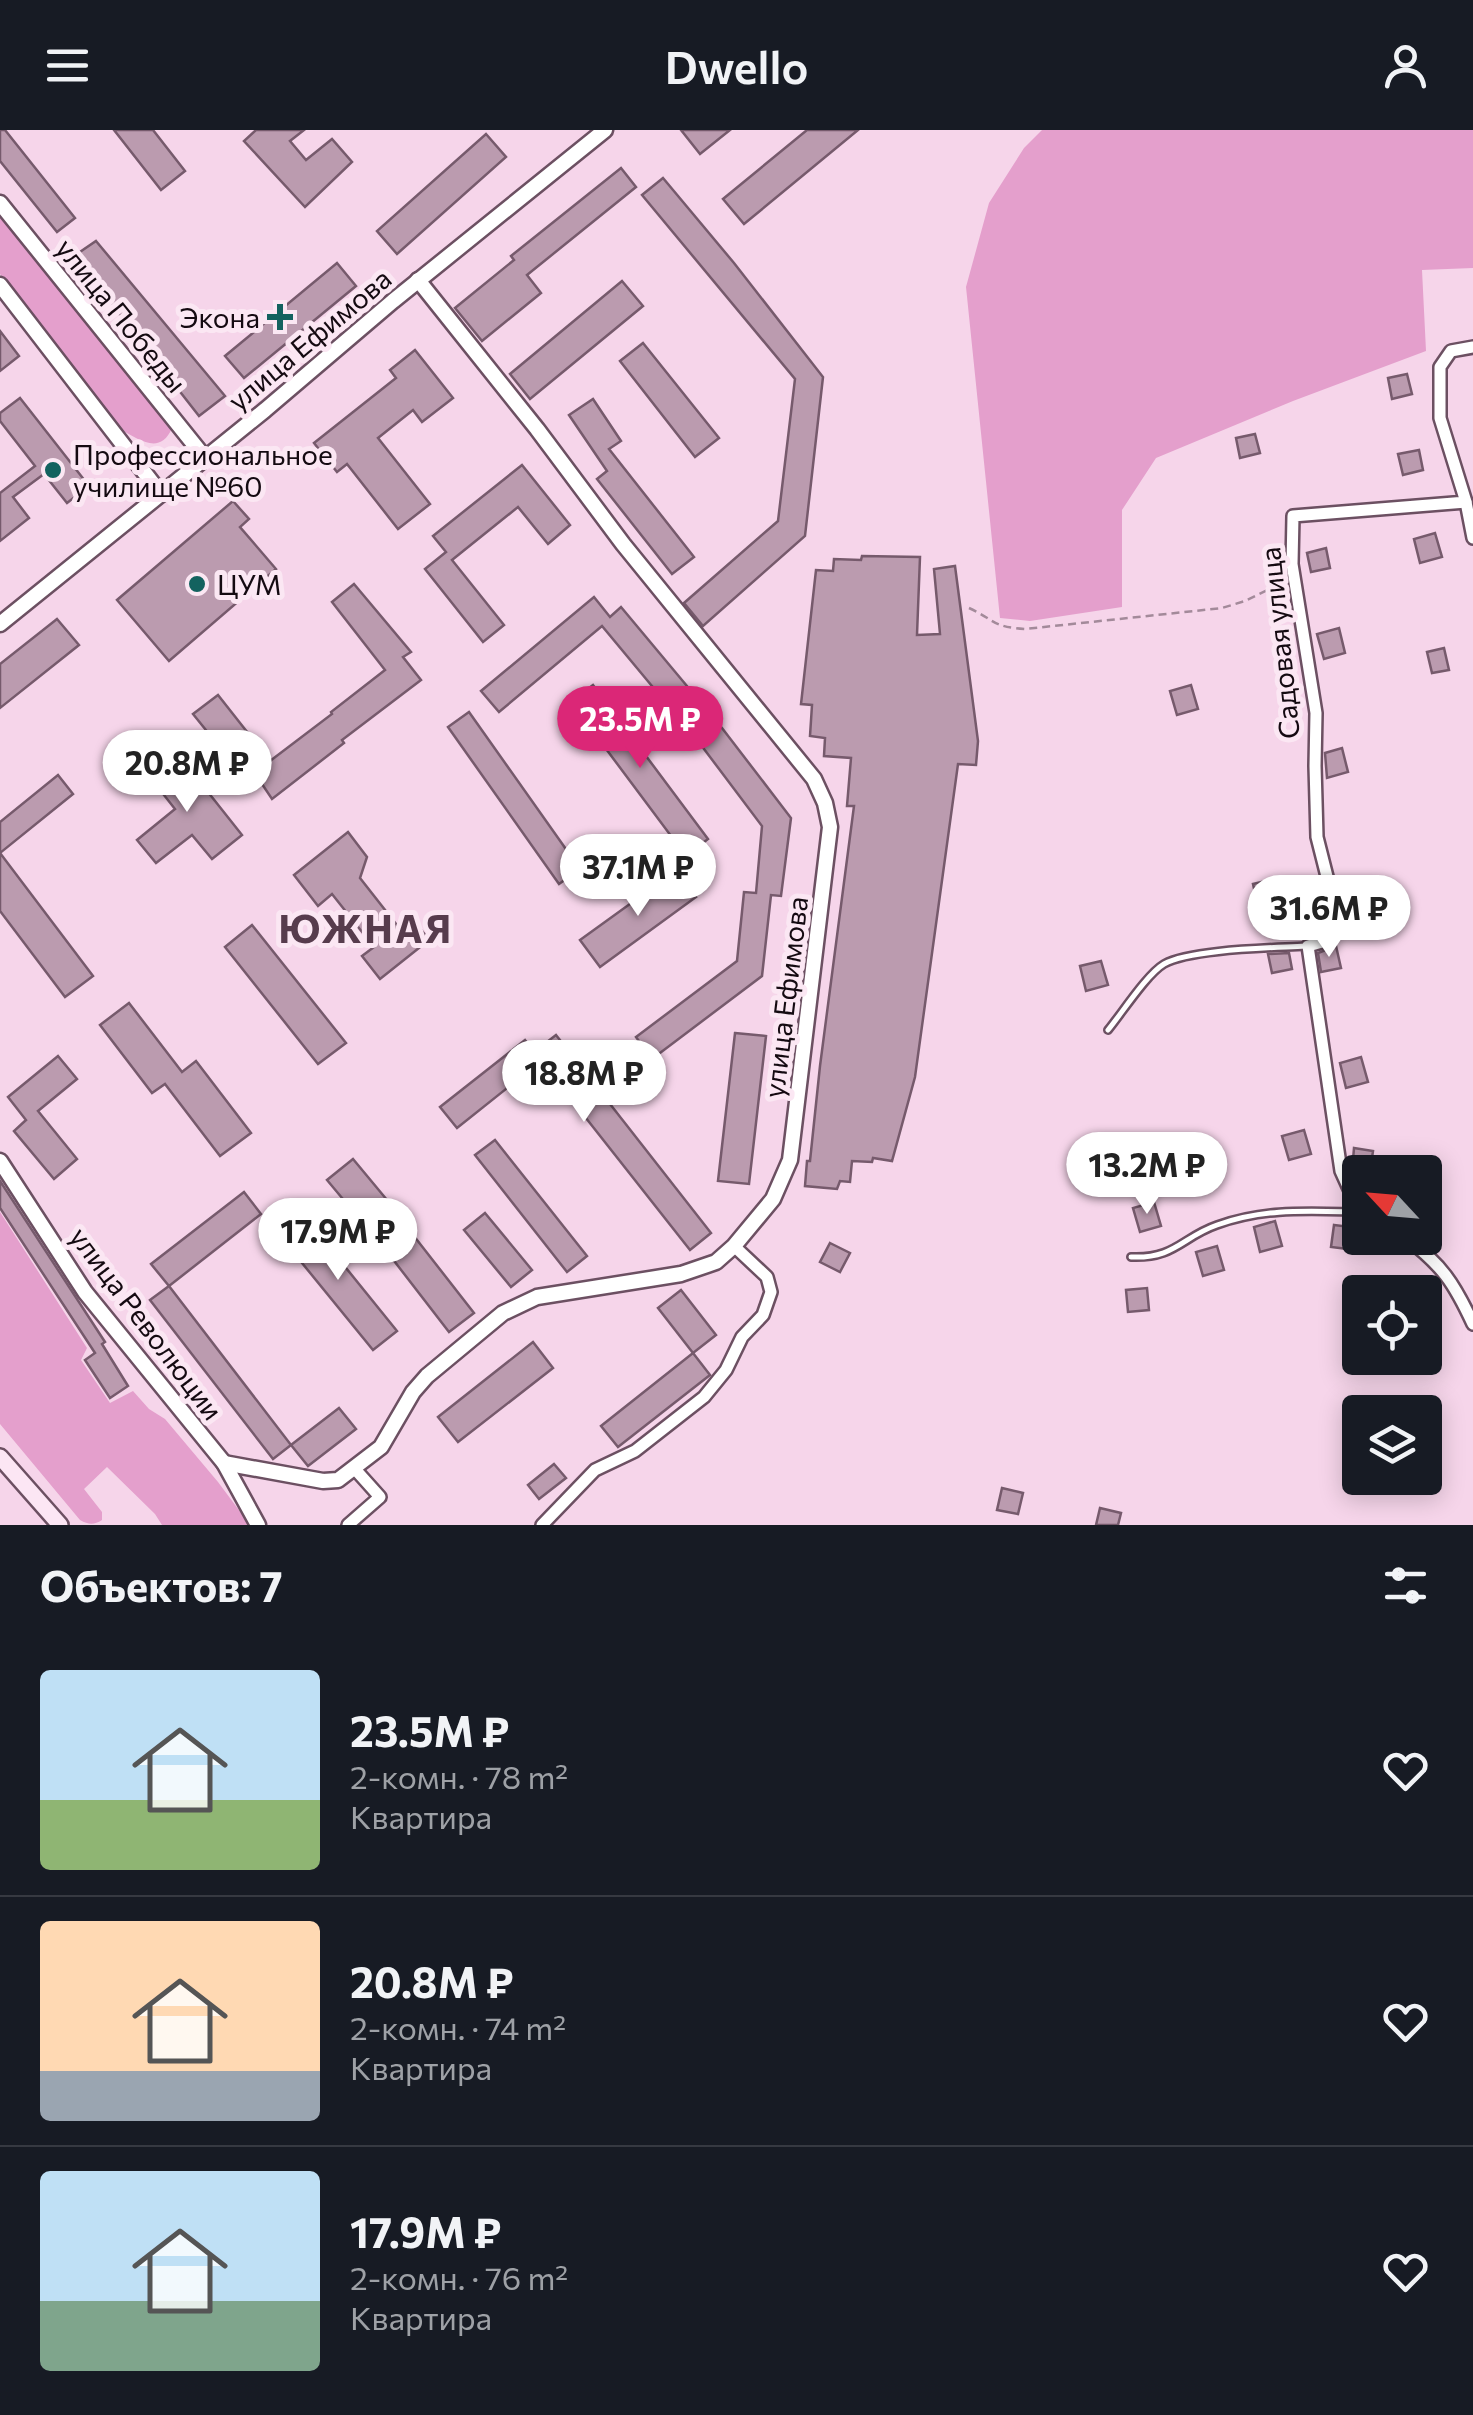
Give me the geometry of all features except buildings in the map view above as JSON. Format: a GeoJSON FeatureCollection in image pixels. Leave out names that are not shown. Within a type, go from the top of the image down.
{"type":"FeatureCollection","features":[{"type":"Feature","properties":{"kind":"main road"},"geometry":{"type":"LineString","coordinates":[[0,1457],[60,1525]]}},
{"type":"Feature","properties":{"kind":"street","name":"улица Ефимова"},"geometry":{"type":"LineString","coordinates":[[0,624],[605,130]]}},
{"type":"Feature","properties":{"kind":"street","name":"улица Победы"},"geometry":{"type":"LineString","coordinates":[[0,203],[205,458]]}},
{"type":"Feature","properties":{"kind":"street","name":"улица Ефимова"},"geometry":{"type":"LineString","coordinates":[[354,1468],[381,1446],[427,1376],[503,1313],[537,1297],[681,1274],[716,1262],[773,1199],[790,1160],[830,827],[814,779],[418,280]]}},
{"type":"Feature","properties":{"kind":"street"},"geometry":{"type":"LineString","coordinates":[[0,284],[161,494]]}},
{"type":"Feature","properties":{"kind":"street"},"geometry":{"type":"LineString","coordinates":[[1473,348],[1451,351],[1440,367],[1440,418],[1473,538]]}},
{"type":"Feature","properties":{"kind":"street","name":"Садовая улица"},"geometry":{"type":"LineString","coordinates":[[1308,946],[1329,940],[1335,934],[1336,912],[1317,837],[1316,713],[1292,564],[1293,516],[1466,502]]}},
{"type":"Feature","properties":{"kind":"street"},"geometry":{"type":"LineString","coordinates":[[1308,946],[1342,1173]]}},
{"type":"Feature","properties":{"kind":"street","name":"улица Революции"},"geometry":{"type":"LineString","coordinates":[[0,1160],[85,1292],[224,1463],[258,1525]]}},
{"type":"Feature","properties":{"kind":"street"},"geometry":{"type":"LineString","coordinates":[[542,1525],[595,1470],[635,1450],[704,1396],[726,1370],[742,1337],[763,1316],[772,1292],[767,1277],[734,1246]]}},
{"type":"Feature","properties":{"kind":"street"},"geometry":{"type":"LineString","coordinates":[[1429,1255],[1458,1291],[1473,1324]]}},
{"type":"Feature","properties":{"kind":"street"},"geometry":{"type":"LineString","coordinates":[[224,1463],[322,1481],[338,1480],[354,1468],[380,1497],[348,1525]]}},
{"type":"Feature","properties":{"kind":"lane"},"geometry":{"type":"LineString","coordinates":[[1108,1030],[1163,964],[1221,952],[1308,946]]}},
{"type":"Feature","properties":{"kind":"lane"},"geometry":{"type":"LineString","coordinates":[[1131,1257],[1152,1258],[1212,1226],[1260,1212],[1342,1212]]}},
{"type":"Feature","properties":{"kind":"path"},"geometry":{"type":"LineString","coordinates":[[969,608],[1004,628],[1025,629],[1222,608],[1245,602],[1294,577]]}},
{"type":"Feature","properties":{"kind":"shaded area"},"geometry":{"type":"Polygon","coordinates":[[[1042,130],[1473,130],[1473,268],[1422,270],[1426,351],[1156,458],[1122,510],[1122,607],[1030,621],[1000,618],[966,287],[989,203],[1024,148],[1042,130]]]}},
{"type":"Feature","properties":{"kind":"shaded area"},"geometry":{"type":"Polygon","coordinates":[[[0,212],[172,428],[162,441],[149,443],[121,430],[0,274],[0,212]]]}},
{"type":"Feature","properties":{"kind":"shaded area"},"geometry":{"type":"Polygon","coordinates":[[[0,1212],[87,1348],[81,1360],[110,1403],[133,1391],[149,1409],[165,1419],[250,1525],[162,1525],[107,1467],[84,1489],[102,1512],[102,1520],[83,1522],[0,1424],[0,1212]]]}},
{"type":"Feature","properties":{"kind":"place","name":"Экона"},"geometry":{"type":"Point","coordinates":[280,317]}},
{"type":"Feature","properties":{"kind":"place","name":"Профессиональное училище №60"},"geometry":{"type":"Point","coordinates":[53,470]}},
{"type":"Feature","properties":{"kind":"place","name":"ЦУМ"},"geometry":{"type":"Point","coordinates":[197,584]}},
{"type":"Feature","properties":{"kind":"district","name":"ЮЖНАЯ"},"geometry":{"type":"Point","coordinates":[366,927]}}]}
